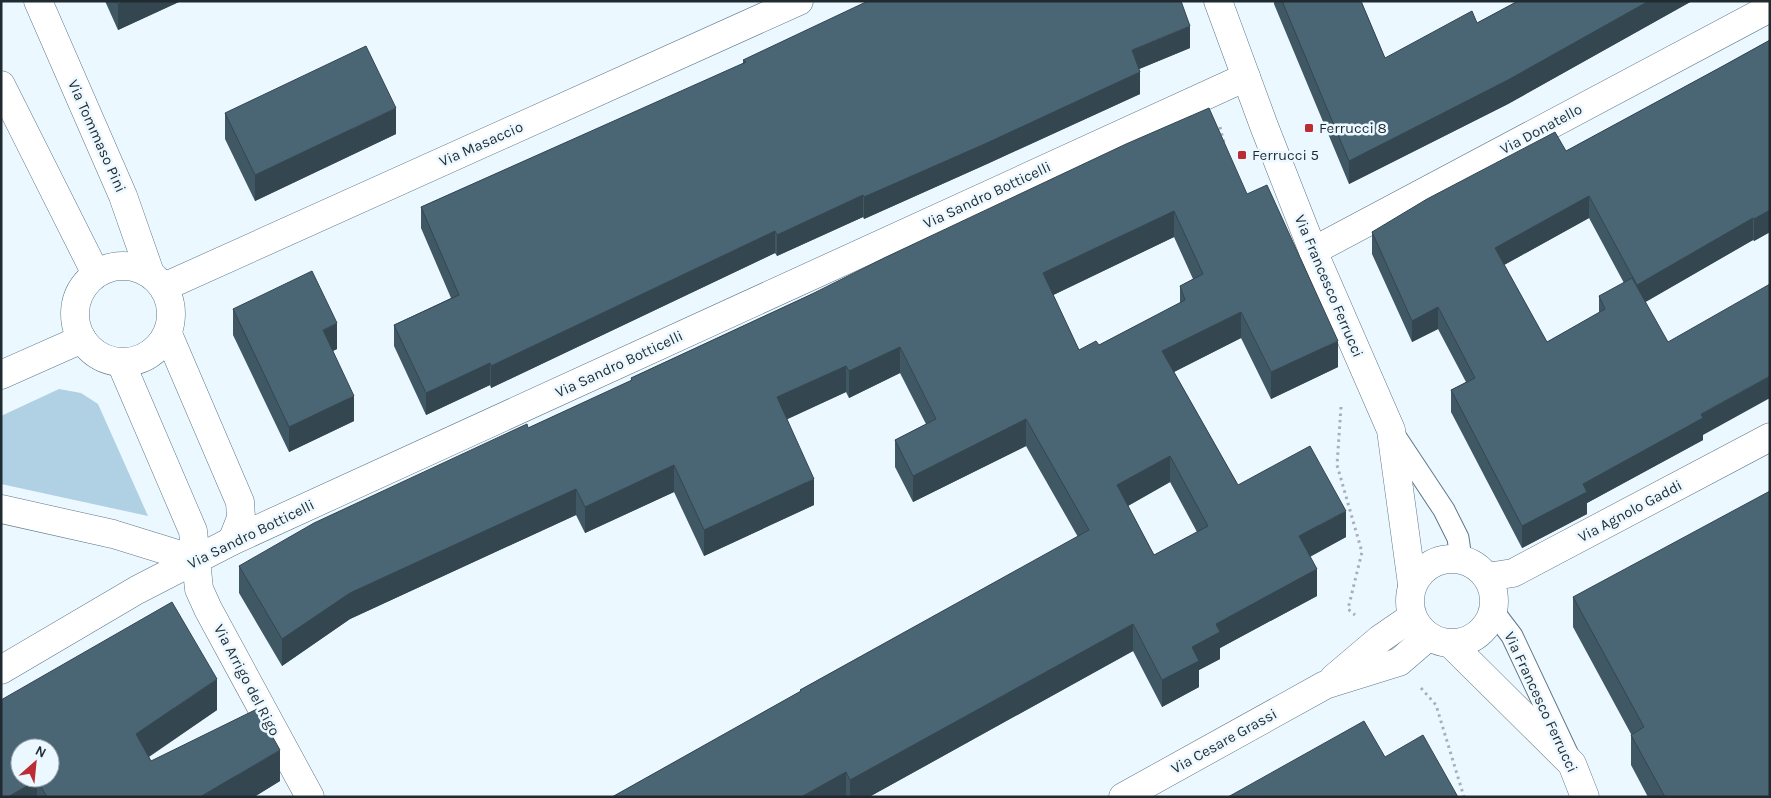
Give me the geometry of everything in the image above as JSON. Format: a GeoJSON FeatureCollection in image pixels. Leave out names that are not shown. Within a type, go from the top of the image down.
{"type":"FeatureCollection","features":[{"type":"Feature","properties":{"kind":"street","name":"Via Tommaso Pini"},"geometry":{"type":"LineString","coordinates":[[38,1],[123,196],[157,280],[170,302],[171,318],[168,334],[240,502],[241,518],[232,541]]}},
{"type":"Feature","properties":{"kind":"street","name":"Via Masaccio"},"geometry":{"type":"LineString","coordinates":[[157,280],[799,1]]}},
{"type":"Feature","properties":{"kind":"street","name":"Via Francesco Ferrucci"},"geometry":{"type":"LineString","coordinates":[[1218,1],[1313,251],[1391,430]]}},
{"type":"Feature","properties":{"kind":"street","name":"Via Donatello"},"geometry":{"type":"LineString","coordinates":[[1313,251],[1770,8]]}},
{"type":"Feature","properties":{"kind":"street","name":"Via Sandro Botticelli"},"geometry":{"type":"LineString","coordinates":[[1,670],[137,590],[232,541],[1246,77]]}},
{"type":"Feature","properties":{"kind":"street"},"geometry":{"type":"LineString","coordinates":[[1,85],[96,274]]}},
{"type":"Feature","properties":{"kind":"street"},"geometry":{"type":"LineString","coordinates":[[157,280],[137,268],[122,266],[108,268],[96,274],[85,285],[78,297],[75,311],[76,326],[82,339],[92,351],[105,359],[120,363],[135,362],[149,356],[160,346],[168,334]]}},
{"type":"Feature","properties":{"kind":"street"},"geometry":{"type":"LineString","coordinates":[[1,375],[82,339]]}},
{"type":"Feature","properties":{"kind":"street"},"geometry":{"type":"LineString","coordinates":[[1,509],[112,534],[197,560],[193,531],[120,363]]}},
{"type":"Feature","properties":{"kind":"street"},"geometry":{"type":"LineString","coordinates":[[1391,430],[1412,584]]}},
{"type":"Feature","properties":{"kind":"street","name":"Via Agnolo Gaddi"},"geometry":{"type":"LineString","coordinates":[[1487,577],[1512,573],[1770,437]]}},
{"type":"Feature","properties":{"kind":"street"},"geometry":{"type":"LineString","coordinates":[[1493,611],[1494,596],[1487,577],[1477,566],[1461,559],[1446,558],[1433,562],[1420,571],[1412,584],[1409,598],[1430,632],[1572,764]]}},
{"type":"Feature","properties":{"kind":"street","name":"Via Arrigo del Rigo"},"geometry":{"type":"LineString","coordinates":[[197,560],[199,589],[208,609],[307,796]]}},
{"type":"Feature","properties":{"kind":"street","name":"Via Francesco Ferrucci"},"geometry":{"type":"LineString","coordinates":[[1430,632],[1466,641],[1476,636],[1487,626],[1493,611]]}},
{"type":"Feature","properties":{"kind":"street","name":"Via Cesare Grassi"},"geometry":{"type":"LineString","coordinates":[[1124,797],[1326,685],[1380,639],[1430,632]]}},
{"type":"Feature","properties":{"kind":"street","name":"Via Cesare Grassi"},"geometry":{"type":"LineString","coordinates":[[1326,685],[1399,662],[1430,632]]}},
{"type":"Feature","properties":{"kind":"street","name":"Via Francesco Ferrucci"},"geometry":{"type":"LineString","coordinates":[[1572,764],[1585,797]]}},
{"type":"Feature","properties":{"kind":"lane","name":"Via Francesco Ferrucci"},"geometry":{"type":"LineString","coordinates":[[1391,430],[1444,510],[1458,538],[1461,559]]}},
{"type":"Feature","properties":{"kind":"lane","name":"Via Francesco Ferrucci"},"geometry":{"type":"LineString","coordinates":[[1493,611],[1512,636],[1572,764]]}},
{"type":"Feature","properties":{"kind":"path"},"geometry":{"type":"LineString","coordinates":[[1211,93],[1225,147]]}},
{"type":"Feature","properties":{"kind":"path"},"geometry":{"type":"LineString","coordinates":[[1341,406],[1337,465],[1362,552],[1348,609],[1380,639]]}},
{"type":"Feature","properties":{"kind":"path"},"geometry":{"type":"LineString","coordinates":[[1399,662],[1436,704],[1464,797]]}},
{"type":"Feature","properties":{"kind":"shaded area"},"geometry":{"type":"Polygon","coordinates":[[[59,389],[81,393],[98,404],[148,516],[1,484],[1,416],[59,389]]]}},
{"type":"Feature","properties":{"kind":"building"},"geometry":{"type":"Polygon","coordinates":[[[868,1],[1181,1],[1190,26],[1132,50],[1140,72],[987,143],[864,197],[863,195],[777,235],[775,231],[491,366],[490,363],[426,393],[394,325],[459,295],[421,207],[746,62],[743,60],[868,1]]]}},
{"type":"Feature","properties":{"kind":"building"},"geometry":{"type":"Polygon","coordinates":[[[1282,1],[1361,1],[1385,58],[1472,11],[1477,23],[1518,1],[1649,1],[1508,80],[1349,161],[1282,1]]]}},
{"type":"Feature","properties":{"kind":"building"},"geometry":{"type":"Polygon","coordinates":[[[1770,40],[1770,210],[1637,285],[1589,196],[1495,248],[1547,342],[1605,309],[1599,296],[1632,278],[1668,342],[1770,284],[1770,376],[1701,414],[1703,418],[1583,484],[1587,492],[1522,526],[1451,390],[1475,378],[1438,307],[1412,321],[1372,232],[1427,199],[1555,132],[1566,151],[1770,40]]]}},
{"type":"Feature","properties":{"kind":"building"},"geometry":{"type":"Polygon","coordinates":[[[366,46],[396,108],[255,175],[225,113],[366,46]]]}},
{"type":"Feature","properties":{"kind":"building"},"geometry":{"type":"Polygon","coordinates":[[[1209,108],[1247,194],[1267,185],[1338,341],[1271,372],[1241,312],[1162,351],[1238,485],[1310,446],[1346,511],[1299,536],[1317,569],[1216,624],[1220,632],[1192,647],[1199,661],[1162,680],[1133,624],[850,780],[846,772],[801,797],[612,797],[800,690],[1089,530],[1026,419],[913,476],[895,440],[936,419],[900,347],[849,371],[846,366],[777,397],[814,479],[704,530],[674,465],[585,507],[576,489],[350,593],[282,639],[239,566],[314,523],[527,424],[528,428],[632,380],[631,378],[1126,144],[1209,108]],[[1174,211],[1043,273],[1079,350],[1096,341],[1099,345],[1185,300],[1180,286],[1203,274],[1174,211]],[[1170,456],[1117,485],[1154,555],[1208,526],[1170,456]]]}},
{"type":"Feature","properties":{"kind":"building"},"geometry":{"type":"Polygon","coordinates":[[[312,271],[337,323],[323,330],[354,396],[289,427],[233,309],[312,271]]]}},
{"type":"Feature","properties":{"kind":"building"},"geometry":{"type":"Polygon","coordinates":[[[1770,491],[1770,797],[1665,797],[1631,735],[1644,727],[1573,597],[1770,491]]]}},
{"type":"Feature","properties":{"kind":"building"},"geometry":{"type":"Polygon","coordinates":[[[172,602],[217,679],[136,734],[151,761],[257,709],[280,750],[200,797],[47,797],[42,788],[60,788],[60,738],[10,738],[10,788],[23,788],[8,797],[1,797],[1,700],[172,602]]]}},
{"type":"Feature","properties":{"kind":"building"},"geometry":{"type":"Polygon","coordinates":[[[1364,721],[1385,757],[1423,735],[1458,797],[1228,797],[1364,721]]]}},
{"type":"Feature","properties":{"kind":"place","name":"Ferrucci 8"},"geometry":{"type":"Point","coordinates":[1309,128]}},
{"type":"Feature","properties":{"kind":"place","name":"Ferrucci 5"},"geometry":{"type":"Point","coordinates":[1242,155]}}]}
